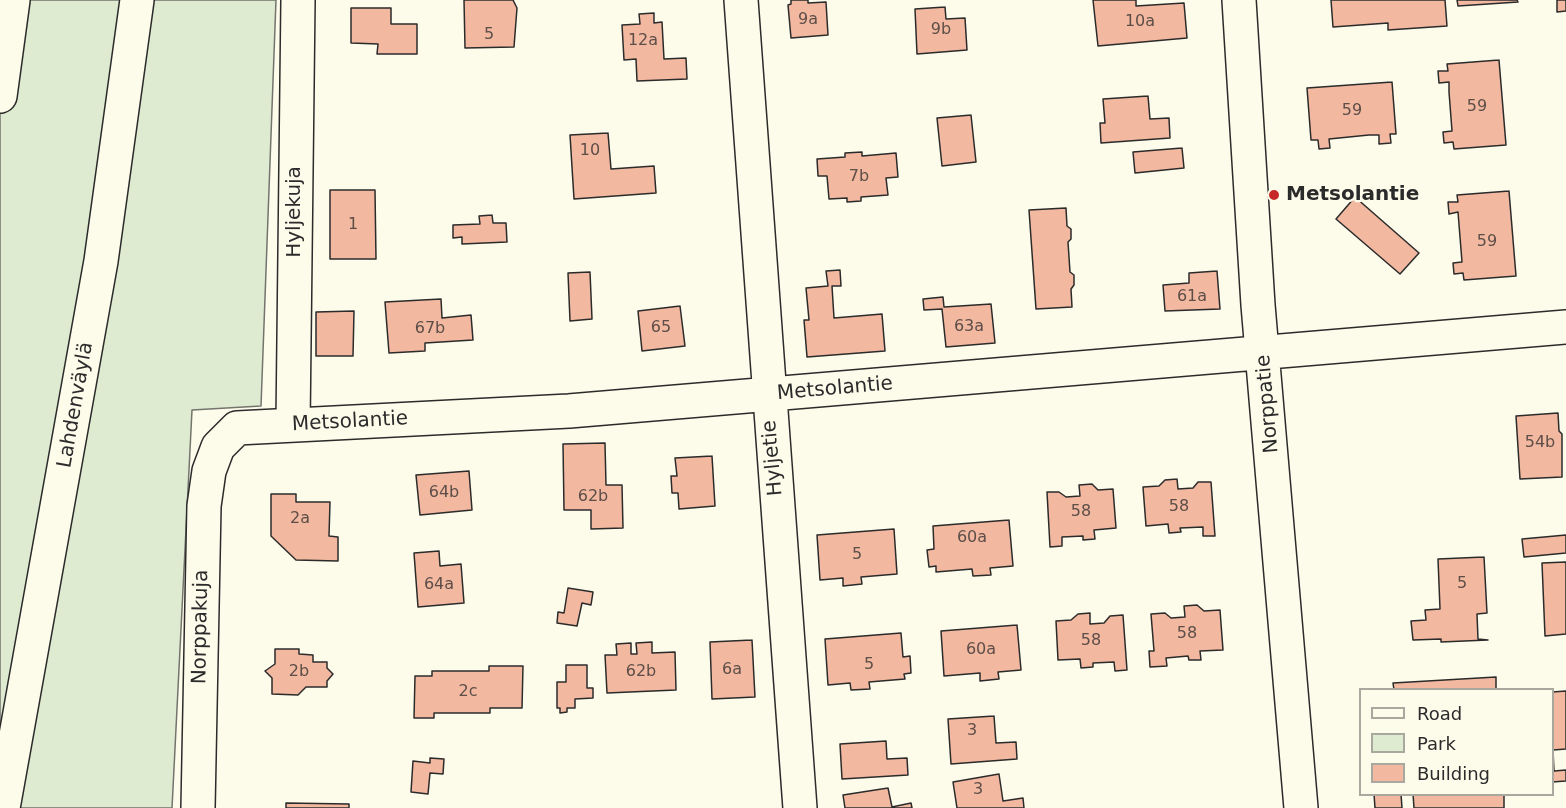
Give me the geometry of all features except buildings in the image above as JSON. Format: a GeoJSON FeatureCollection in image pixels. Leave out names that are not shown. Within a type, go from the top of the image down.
{"type":"FeatureCollection","features":[{"type":"Feature","properties":{"kind":"main road"},"geometry":{"type":"LineString","coordinates":[[0,96],[13,0]]}},
{"type":"Feature","properties":{"kind":"main road","name":"Lahdenväylä"},"geometry":{"type":"LineString","coordinates":[[3,808],[101,261],[137,0]]}},
{"type":"Feature","properties":{"kind":"main road","name":"Hyljekuja"},"geometry":{"type":"LineString","coordinates":[[293,424],[298,0]]}},
{"type":"Feature","properties":{"kind":"main road","name":"Hyljetie"},"geometry":{"type":"LineString","coordinates":[[741,0],[768,395],[800,808]]}},
{"type":"Feature","properties":{"kind":"main road","name":"Norppatie"},"geometry":{"type":"LineString","coordinates":[[1239,0],[1263,352],[1301,808]]}},
{"type":"Feature","properties":{"kind":"main road","name":"Metsolantie"},"geometry":{"type":"LineString","coordinates":[[218,447],[237,428],[506,415],[1566,327]]}},
{"type":"Feature","properties":{"kind":"main road","name":"Norppakuja"},"geometry":{"type":"LineString","coordinates":[[198,808],[204,506],[208,471],[218,447]]}},
{"type":"Feature","properties":{"kind":"green space"},"geometry":{"type":"Polygon","coordinates":[[[0,0],[276,0],[261,406],[192,410],[172,808],[0,808],[0,0]]]}},
{"type":"Feature","properties":{"kind":"place","name":"Metsolantie"},"geometry":{"type":"Point","coordinates":[1274,195]}}]}
